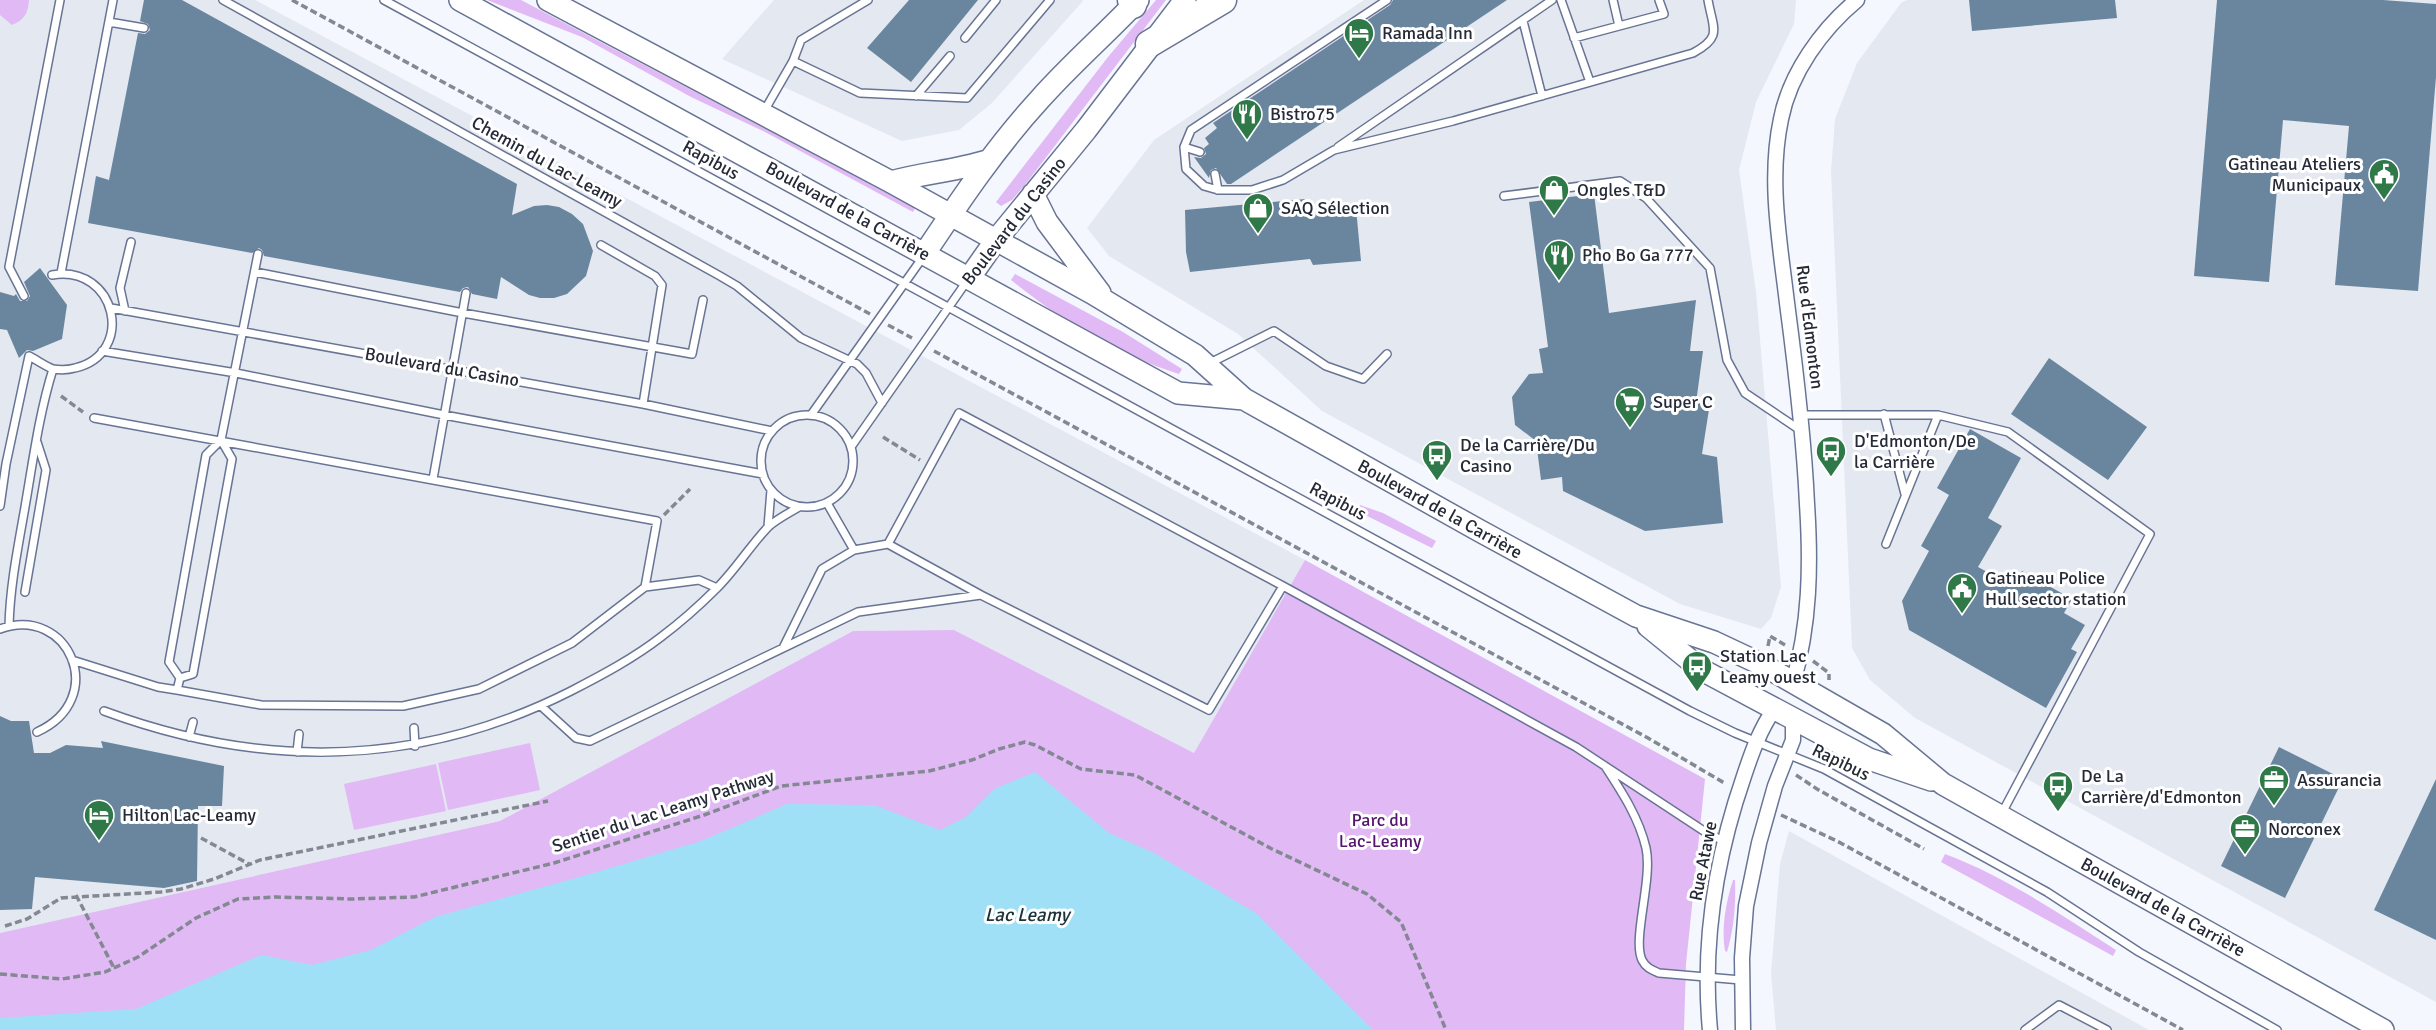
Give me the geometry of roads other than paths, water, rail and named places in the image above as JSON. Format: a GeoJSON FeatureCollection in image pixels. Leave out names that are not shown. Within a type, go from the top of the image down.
{"type":"FeatureCollection","features":[{"type":"Feature","properties":{"kind":"highway"},"geometry":{"type":"LineString","coordinates":[[1149,44],[1223,0]]}},
{"type":"Feature","properties":{"kind":"street","name":"Boulevard de la Carrière"},"geometry":{"type":"LineString","coordinates":[[460,0],[1178,393],[1244,400]]}},
{"type":"Feature","properties":{"kind":"street","name":"Boulevard de la Carrière"},"geometry":{"type":"LineString","coordinates":[[548,0],[891,182],[1107,302],[1195,355],[1244,400],[1636,616],[1714,642],[1763,666],[1883,734],[1943,784]]}},
{"type":"Feature","properties":{"kind":"street","name":"Boulevard du Casino"},"geometry":{"type":"LineString","coordinates":[[970,277],[996,240],[1086,130],[1185,0]]}},
{"type":"Feature","properties":{"kind":"street","name":"Rue d'Edmonton"},"geometry":{"type":"LineString","coordinates":[[1793,683],[1804,637],[1810,576],[1802,415],[1776,201],[1777,138],[1788,95],[1804,62],[1831,26],[1857,0]]}},
{"type":"Feature","properties":{"kind":"street"},"geometry":{"type":"LineString","coordinates":[[925,253],[987,161],[1042,97],[1134,2]]}},
{"type":"Feature","properties":{"kind":"street"},"geometry":{"type":"LineString","coordinates":[[891,182],[923,173],[951,172],[987,161]]}},
{"type":"Feature","properties":{"kind":"street"},"geometry":{"type":"LineString","coordinates":[[1033,194],[1047,222],[1107,302]]}},
{"type":"Feature","properties":{"kind":"street","name":"Boulevard de la Carrière"},"geometry":{"type":"LineString","coordinates":[[1636,616],[1702,670],[1869,759],[1943,784],[2383,1030]]}},
{"type":"Feature","properties":{"kind":"street"},"geometry":{"type":"LineString","coordinates":[[1743,1030],[1741,980],[1746,906],[1751,875],[1772,798],[1793,740],[1784,713],[1793,683]]}},
{"type":"Feature","properties":{"kind":"street","name":"Rue Atawe"},"geometry":{"type":"LineString","coordinates":[[1710,1030],[1708,978],[1713,906],[1725,841],[1738,792],[1762,726],[1784,713]]}},
{"type":"Feature","properties":{"kind":"lane"},"geometry":{"type":"LineString","coordinates":[[24,296],[9,267],[60,0]]}},
{"type":"Feature","properties":{"kind":"lane"},"geometry":{"type":"LineString","coordinates":[[61,273],[113,0]]}},
{"type":"Feature","properties":{"kind":"lane","name":"Chemin du Lac-Leamy"},"geometry":{"type":"LineString","coordinates":[[223,0],[720,276],[794,333],[810,343],[851,360]]}},
{"type":"Feature","properties":{"kind":"lane","name":"Rapibus"},"geometry":{"type":"LineString","coordinates":[[384,0],[1690,711],[1824,769],[2069,905],[2139,952],[2277,1030]]}},
{"type":"Feature","properties":{"kind":"lane"},"geometry":{"type":"LineString","coordinates":[[762,114],[793,61],[801,40],[868,0]]}},
{"type":"Feature","properties":{"kind":"lane"},"geometry":{"type":"LineString","coordinates":[[965,38],[996,0]]}},
{"type":"Feature","properties":{"kind":"lane"},"geometry":{"type":"LineString","coordinates":[[793,61],[860,93],[967,98],[1050,0]]}},
{"type":"Feature","properties":{"kind":"lane"},"geometry":{"type":"LineString","coordinates":[[1387,0],[1192,130],[1184,147],[1186,169],[1204,186],[1218,190],[1252,190],[1283,180],[1334,150],[1552,0]]}},
{"type":"Feature","properties":{"kind":"lane"},"geometry":{"type":"LineString","coordinates":[[1561,0],[1590,82]]}},
{"type":"Feature","properties":{"kind":"lane"},"geometry":{"type":"LineString","coordinates":[[1613,0],[1619,26]]}},
{"type":"Feature","properties":{"kind":"lane"},"geometry":{"type":"LineString","coordinates":[[1574,38],[1664,14],[1659,0]]}},
{"type":"Feature","properties":{"kind":"lane"},"geometry":{"type":"LineString","coordinates":[[1334,150],[1453,121],[1693,53],[1708,45],[1715,29],[1708,0]]}},
{"type":"Feature","properties":{"kind":"lane"},"geometry":{"type":"LineString","coordinates":[[1523,20],[1542,96]]}},
{"type":"Feature","properties":{"kind":"lane"},"geometry":{"type":"LineString","coordinates":[[109,22],[144,28]]}},
{"type":"Feature","properties":{"kind":"lane"},"geometry":{"type":"LineString","coordinates":[[916,96],[950,56]]}},
{"type":"Feature","properties":{"kind":"lane"},"geometry":{"type":"LineString","coordinates":[[1184,147],[1200,152]]}},
{"type":"Feature","properties":{"kind":"lane"},"geometry":{"type":"LineString","coordinates":[[1215,174],[1218,190]]}},
{"type":"Feature","properties":{"kind":"lane"},"geometry":{"type":"LineString","coordinates":[[1504,196],[1620,181],[1646,198],[1710,268],[1727,360],[1745,393],[1803,432]]}},
{"type":"Feature","properties":{"kind":"lane"},"geometry":{"type":"LineString","coordinates":[[125,311],[120,288],[131,242]]}},
{"type":"Feature","properties":{"kind":"lane"},"geometry":{"type":"LineString","coordinates":[[601,246],[660,281],[662,293],[643,404]]}},
{"type":"Feature","properties":{"kind":"lane"},"geometry":{"type":"LineString","coordinates":[[811,415],[925,253]]}},
{"type":"Feature","properties":{"kind":"lane"},"geometry":{"type":"LineString","coordinates":[[177,691],[180,678],[169,662],[206,454],[222,440],[258,254]]}},
{"type":"Feature","properties":{"kind":"lane"},"geometry":{"type":"LineString","coordinates":[[255,272],[692,354],[703,300]]}},
{"type":"Feature","properties":{"kind":"lane"},"geometry":{"type":"LineString","coordinates":[[0,506],[29,356],[53,369],[68,370],[83,366],[102,351],[110,338],[111,308],[101,289],[79,275],[51,275]]}},
{"type":"Feature","properties":{"kind":"lane","name":"Boulevard du Casino"},"geometry":{"type":"LineString","coordinates":[[851,447],[970,277]]}},
{"type":"Feature","properties":{"kind":"lane"},"geometry":{"type":"LineString","coordinates":[[433,479],[466,293]]}},
{"type":"Feature","properties":{"kind":"lane","name":"Boulevard du Casino"},"geometry":{"type":"LineString","coordinates":[[111,308],[643,404],[772,431]]}},
{"type":"Feature","properties":{"kind":"lane"},"geometry":{"type":"LineString","coordinates":[[1206,365],[1274,331],[1326,366],[1363,379],[1387,354]]}},
{"type":"Feature","properties":{"kind":"lane"},"geometry":{"type":"LineString","coordinates":[[102,351],[236,373],[763,474]]}},
{"type":"Feature","properties":{"kind":"lane"},"geometry":{"type":"LineString","coordinates":[[851,360],[866,373],[881,403]]}},
{"type":"Feature","properties":{"kind":"lane"},"geometry":{"type":"LineString","coordinates":[[9,626],[10,598],[36,441],[53,369]]}},
{"type":"Feature","properties":{"kind":"lane"},"geometry":{"type":"LineString","coordinates":[[887,544],[959,413],[1283,586],[1603,763],[1710,835],[1725,841]]}},
{"type":"Feature","properties":{"kind":"lane"},"geometry":{"type":"LineString","coordinates":[[1884,414],[1905,496]]}},
{"type":"Feature","properties":{"kind":"lane"},"geometry":{"type":"LineString","coordinates":[[811,415],[836,425],[845,435],[854,460],[847,485],[838,496],[814,507],[799,507],[779,498],[771,490],[763,474],[762,451],[772,431],[790,419],[811,415]]}},
{"type":"Feature","properties":{"kind":"lane"},"geometry":{"type":"LineString","coordinates":[[1802,415],[1938,415],[2008,432],[2150,534],[2001,816]]}},
{"type":"Feature","properties":{"kind":"lane"},"geometry":{"type":"LineString","coordinates":[[1886,544],[1938,415]]}},
{"type":"Feature","properties":{"kind":"lane"},"geometry":{"type":"LineString","coordinates":[[94,418],[657,521],[645,587]]}},
{"type":"Feature","properties":{"kind":"lane"},"geometry":{"type":"LineString","coordinates":[[180,678],[193,674],[232,459],[222,440]]}},
{"type":"Feature","properties":{"kind":"lane"},"geometry":{"type":"LineString","coordinates":[[25,592],[46,470],[36,441]]}},
{"type":"Feature","properties":{"kind":"lane"},"geometry":{"type":"LineString","coordinates":[[768,527],[771,490]]}},
{"type":"Feature","properties":{"kind":"lane"},"geometry":{"type":"LineString","coordinates":[[827,503],[853,551]]}},
{"type":"Feature","properties":{"kind":"lane"},"geometry":{"type":"LineString","coordinates":[[104,710],[189,737],[297,752],[340,752],[415,746],[485,726],[541,706],[638,653],[669,631],[717,588],[768,527],[799,507]]}},
{"type":"Feature","properties":{"kind":"lane"},"geometry":{"type":"LineString","coordinates":[[782,648],[822,569],[853,551],[887,544],[981,595],[1209,710],[1283,586]]}},
{"type":"Feature","properties":{"kind":"lane"},"geometry":{"type":"LineString","coordinates":[[72,660],[158,687],[261,705],[403,706],[479,689],[572,643],[645,587],[699,580],[717,588]]}},
{"type":"Feature","properties":{"kind":"lane"},"geometry":{"type":"LineString","coordinates":[[541,706],[576,738],[590,741],[858,612],[981,595]]}},
{"type":"Feature","properties":{"kind":"lane"},"geometry":{"type":"LineString","coordinates":[[0,629],[23,624],[38,627],[54,635],[65,646],[72,660],[76,677],[68,708],[60,718],[37,732]]}},
{"type":"Feature","properties":{"kind":"lane"},"geometry":{"type":"LineString","coordinates":[[189,737],[193,722]]}},
{"type":"Feature","properties":{"kind":"lane"},"geometry":{"type":"LineString","coordinates":[[414,728],[415,746]]}},
{"type":"Feature","properties":{"kind":"lane"},"geometry":{"type":"LineString","coordinates":[[297,752],[299,734]]}},
{"type":"Feature","properties":{"kind":"lane"},"geometry":{"type":"LineString","coordinates":[[1603,763],[1627,800],[1646,848],[1648,871],[1639,948],[1642,959],[1651,970],[1659,973],[1741,980]]}},
{"type":"Feature","properties":{"kind":"lane"},"geometry":{"type":"LineString","coordinates":[[2025,1030],[2059,1005],[2107,1030]]}},
{"type":"Feature","properties":{"kind":"water","name":"Lac Leamy"},"geometry":{"type":"Polygon","coordinates":[[[1035,772],[1109,833],[1154,853],[1256,913],[1373,1030],[0,1030],[0,1018],[136,1009],[261,955],[312,965],[371,950],[435,917],[701,841],[787,804],[874,805],[940,830],[966,817],[994,789],[1035,772]]]}},
{"type":"Feature","properties":{"kind":"place","name":"Ramada Inn"},"geometry":{"type":"Point","coordinates":[1359,60]}},
{"type":"Feature","properties":{"kind":"place","name":"Bistro75"},"geometry":{"type":"Point","coordinates":[1247,141]}},
{"type":"Feature","properties":{"kind":"place","name":"Gatineau Ateliers Municipaux"},"geometry":{"type":"Point","coordinates":[2384,201]}},
{"type":"Feature","properties":{"kind":"place","name":"Ongles T&D"},"geometry":{"type":"Point","coordinates":[1554,217]}},
{"type":"Feature","properties":{"kind":"place","name":"SAQ Sélection"},"geometry":{"type":"Point","coordinates":[1258,235]}},
{"type":"Feature","properties":{"kind":"place","name":"Pho Bo Ga 777"},"geometry":{"type":"Point","coordinates":[1559,282]}},
{"type":"Feature","properties":{"kind":"place","name":"Super C"},"geometry":{"type":"Point","coordinates":[1630,429]}},
{"type":"Feature","properties":{"kind":"place","name":"D'Edmonton/De la Carrière"},"geometry":{"type":"Point","coordinates":[1831,478]}},
{"type":"Feature","properties":{"kind":"place","name":"De la Carrière/Du Casino"},"geometry":{"type":"Point","coordinates":[1437,482]}},
{"type":"Feature","properties":{"kind":"place","name":"Gatineau Police Hull sector station"},"geometry":{"type":"Point","coordinates":[1962,615]}},
{"type":"Feature","properties":{"kind":"place","name":"Station Lac Leamy ouest"},"geometry":{"type":"Point","coordinates":[1697,693]}},
{"type":"Feature","properties":{"kind":"place","name":"Assurancia"},"geometry":{"type":"Point","coordinates":[2274,807]}},
{"type":"Feature","properties":{"kind":"place","name":"De La Carrière/d'Edmonton"},"geometry":{"type":"Point","coordinates":[2058,813]}},
{"type":"Feature","properties":{"kind":"place","name":"Hilton Lac-Leamy"},"geometry":{"type":"Point","coordinates":[99,842]}},
{"type":"Feature","properties":{"kind":"place","name":"Norconex"},"geometry":{"type":"Point","coordinates":[2245,856]}},
{"type":"Feature","properties":{"kind":"park label","name":"Parc du Lac-Leamy"},"geometry":{"type":"Point","coordinates":[1380,830]}}]}
